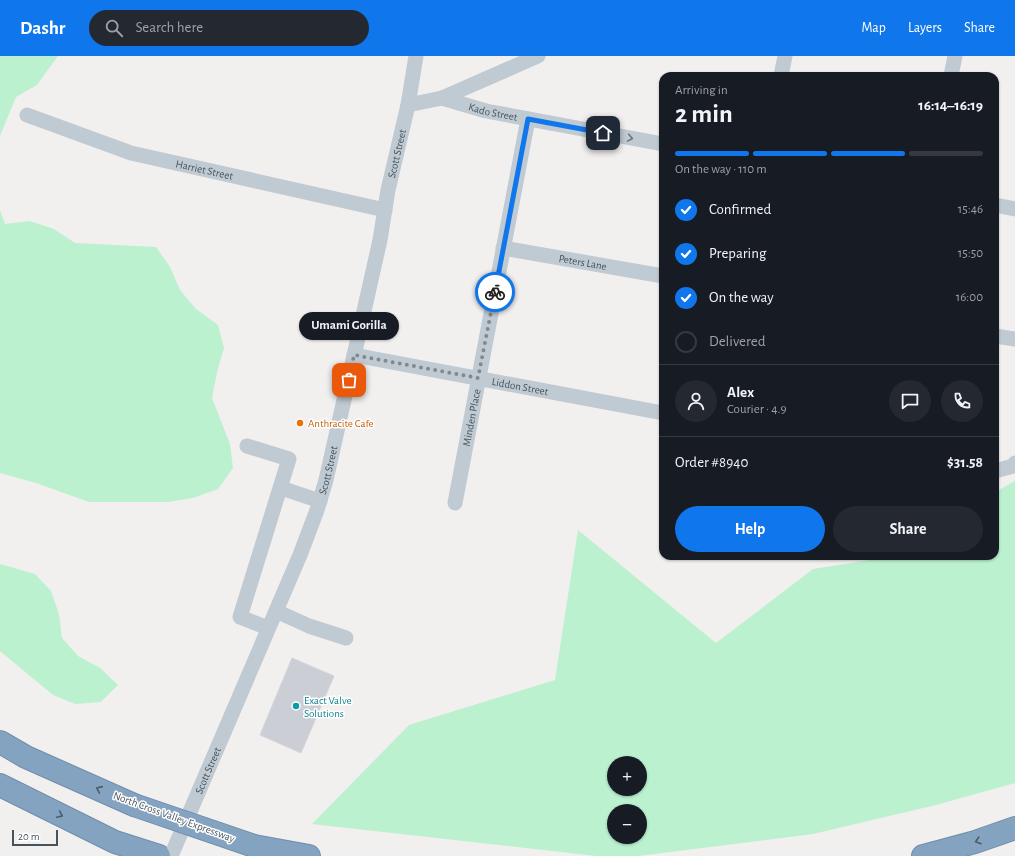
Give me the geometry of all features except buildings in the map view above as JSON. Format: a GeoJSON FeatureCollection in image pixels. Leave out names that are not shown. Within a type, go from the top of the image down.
{"type":"FeatureCollection","features":[{"type":"Feature","properties":{"kind":"highway"},"geometry":{"type":"LineString","coordinates":[[0,736],[26,757]]}},
{"type":"Feature","properties":{"kind":"highway","name":"North Cross Valley Expressway"},"geometry":{"type":"LineString","coordinates":[[0,742],[26,757],[134,805],[254,846],[309,856]]}},
{"type":"Feature","properties":{"kind":"highway"},"geometry":{"type":"LineString","coordinates":[[0,785],[115,842],[159,856]]}},
{"type":"Feature","properties":{"kind":"highway"},"geometry":{"type":"LineString","coordinates":[[0,792],[40,806]]}},
{"type":"Feature","properties":{"kind":"highway"},"geometry":{"type":"LineString","coordinates":[[924,856],[975,842],[1015,828]]}},
{"type":"Feature","properties":{"kind":"street","name":"Scott Street"},"geometry":{"type":"LineString","coordinates":[[170,856],[302,551],[320,500],[354,355],[408,105],[416,56]]}},
{"type":"Feature","properties":{"kind":"street"},"geometry":{"type":"LineString","coordinates":[[408,105],[442,98],[538,56]]}},
{"type":"Feature","properties":{"kind":"street"},"geometry":{"type":"LineString","coordinates":[[782,72],[785,56]]}},
{"type":"Feature","properties":{"kind":"street"},"geometry":{"type":"LineString","coordinates":[[952,72],[955,56]]}},
{"type":"Feature","properties":{"kind":"street","name":"Kado Street"},"geometry":{"type":"LineString","coordinates":[[442,98],[486,111],[659,143]]}},
{"type":"Feature","properties":{"kind":"street","name":"Harriet Street"},"geometry":{"type":"LineString","coordinates":[[28,115],[131,153],[385,210]]}},
{"type":"Feature","properties":{"kind":"street","name":"Minden Place"},"geometry":{"type":"LineString","coordinates":[[455,503],[528,119]]}},
{"type":"Feature","properties":{"kind":"street"},"geometry":{"type":"LineString","coordinates":[[999,206],[1015,209]]}},
{"type":"Feature","properties":{"kind":"street","name":"Peters Lane"},"geometry":{"type":"LineString","coordinates":[[503,248],[659,275]]}},
{"type":"Feature","properties":{"kind":"street"},"geometry":{"type":"LineString","coordinates":[[999,337],[1015,339]]}},
{"type":"Feature","properties":{"kind":"street","name":"Liddon Street"},"geometry":{"type":"LineString","coordinates":[[354,355],[659,412]]}},
{"type":"Feature","properties":{"kind":"street"},"geometry":{"type":"LineString","coordinates":[[247,446],[289,458],[240,617],[268,628]]}},
{"type":"Feature","properties":{"kind":"street"},"geometry":{"type":"LineString","coordinates":[[281,488],[320,500]]}},
{"type":"Feature","properties":{"kind":"street"},"geometry":{"type":"LineString","coordinates":[[276,611],[309,626],[346,638]]}},
{"type":"Feature","properties":{"kind":"green space"},"geometry":{"type":"Polygon","coordinates":[[[0,56],[58,56],[37,85],[16,97],[0,136],[0,56]]]}},
{"type":"Feature","properties":{"kind":"green space"},"geometry":{"type":"Polygon","coordinates":[[[0,210],[5,224],[30,221],[54,229],[75,243],[156,247],[170,267],[180,290],[196,309],[218,325],[224,348],[217,372],[212,398],[230,444],[233,468],[218,489],[193,498],[168,502],[89,502],[36,483],[0,473],[0,210]]]}},
{"type":"Feature","properties":{"kind":"green space"},"geometry":{"type":"Polygon","coordinates":[[[1015,481],[1015,783],[936,805],[813,834],[638,856],[596,856],[312,824],[409,725],[555,680],[578,530],[716,643],[813,569],[870,560],[999,560],[999,490],[1015,481]]]}},
{"type":"Feature","properties":{"kind":"green space"},"geometry":{"type":"Polygon","coordinates":[[[0,564],[35,574],[51,591],[59,614],[62,638],[78,656],[100,668],[118,685],[101,702],[75,704],[53,695],[0,651],[0,564]]]}},
{"type":"Feature","properties":{"kind":"way so far"},"geometry":{"type":"LineString","coordinates":[[349,380],[354,355],[478,378],[495,292]]}},
{"type":"Feature","properties":{"kind":"place","name":"Umami Gorilla"},"geometry":{"type":"Point","coordinates":[349,380]}},
{"type":"Feature","properties":{"kind":"place","name":"Anthracite Cafe"},"geometry":{"type":"Point","coordinates":[300,423]}},
{"type":"Feature","properties":{"kind":"place","name":"Exact Valve Solutions"},"geometry":{"type":"Point","coordinates":[296,706]}},
{"type":"Feature","properties":{"kind":"route"},"geometry":{"type":"LineString","coordinates":[[495,292],[528,119],[603,133]]}}]}
